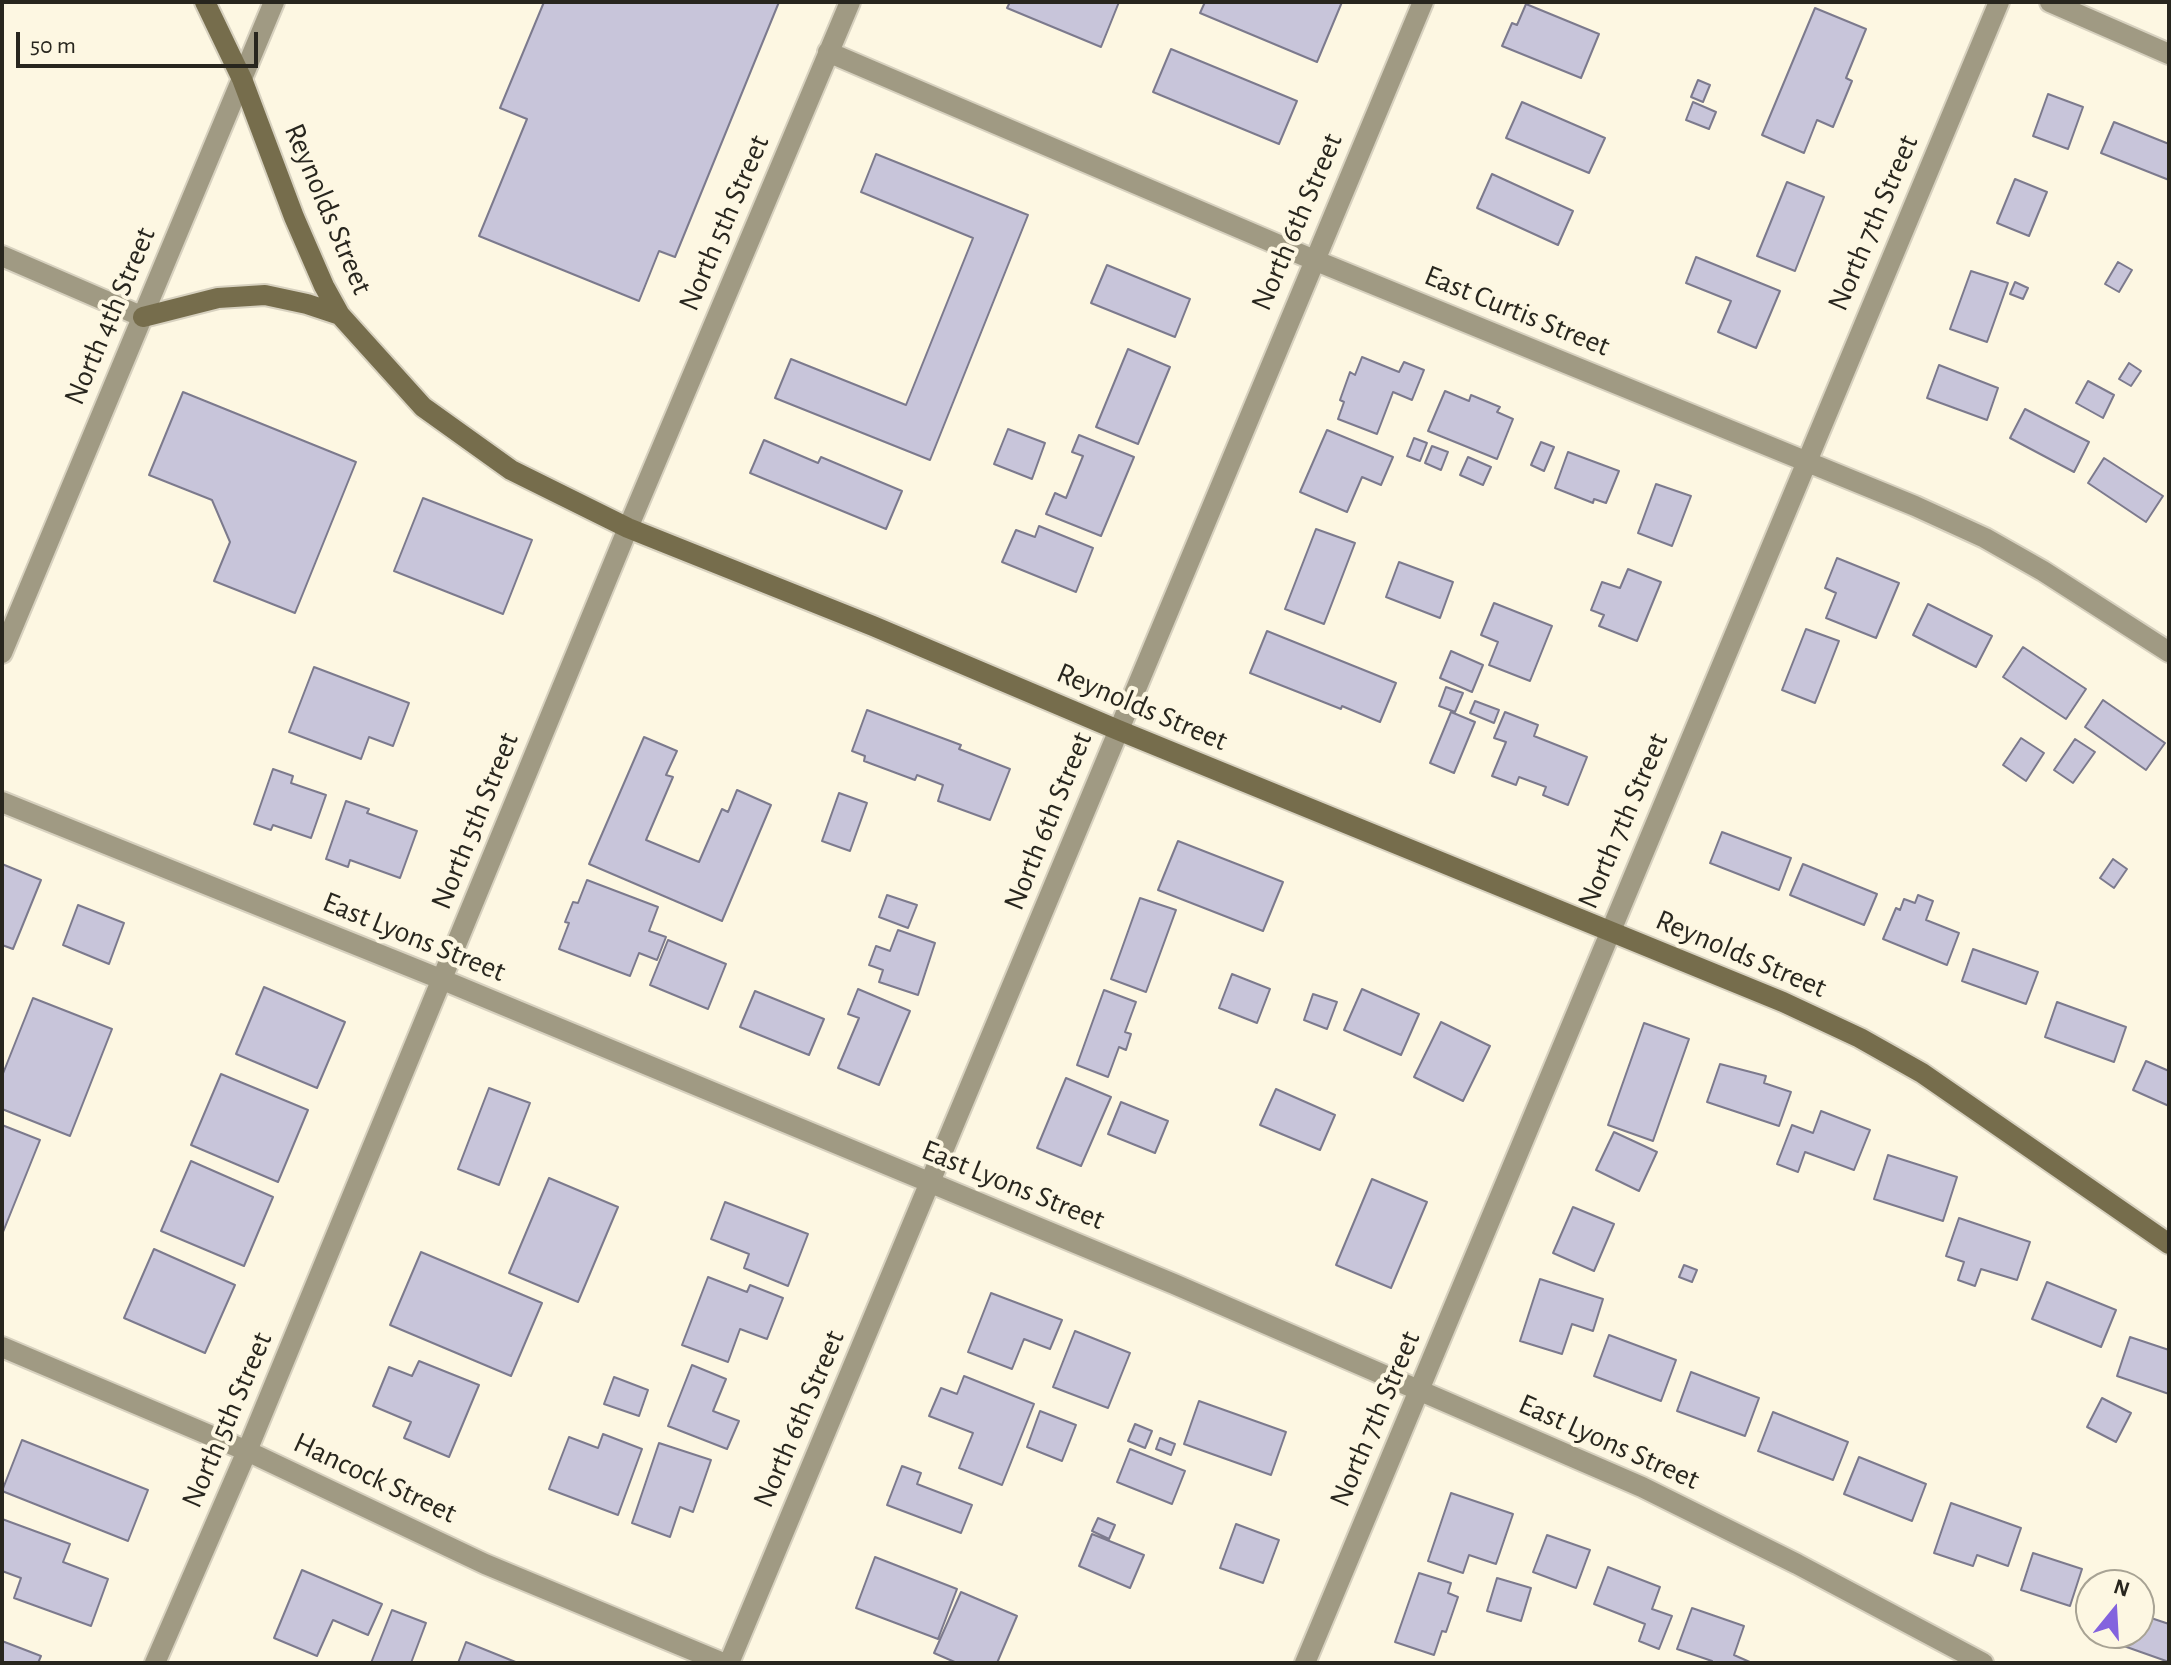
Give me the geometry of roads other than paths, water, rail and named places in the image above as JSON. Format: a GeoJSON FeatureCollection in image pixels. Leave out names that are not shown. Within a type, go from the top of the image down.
{"type":"FeatureCollection","features":[{"type":"Feature","properties":{"kind":"main road"},"geometry":{"type":"LineString","coordinates":[[205,2],[242,79]]}},
{"type":"Feature","properties":{"kind":"main road","name":"Reynolds Street"},"geometry":{"type":"LineString","coordinates":[[242,79],[294,217],[340,315],[423,407],[511,470],[628,528],[1783,1002],[1860,1038],[1922,1073],[2169,1244]]}},
{"type":"Feature","properties":{"kind":"main road"},"geometry":{"type":"LineString","coordinates":[[143,317],[218,298],[265,295],[340,315]]}},
{"type":"Feature","properties":{"kind":"street","name":"North 4th Street"},"geometry":{"type":"LineString","coordinates":[[2,653],[274,2]]}},
{"type":"Feature","properties":{"kind":"street","name":"North 5th Street"},"geometry":{"type":"LineString","coordinates":[[155,1663],[247,1451],[628,528],[850,2]]}},
{"type":"Feature","properties":{"kind":"street","name":"North 6th Street"},"geometry":{"type":"LineString","coordinates":[[726,1663],[1423,2]]}},
{"type":"Feature","properties":{"kind":"street","name":"North 7th Street"},"geometry":{"type":"LineString","coordinates":[[1305,1663],[1999,2]]}},
{"type":"Feature","properties":{"kind":"street"},"geometry":{"type":"LineString","coordinates":[[2050,2],[2169,54]]}},
{"type":"Feature","properties":{"kind":"street","name":"East Curtis Street"},"geometry":{"type":"LineString","coordinates":[[828,52],[1314,260],[1985,538],[2043,571],[2169,652]]}},
{"type":"Feature","properties":{"kind":"street"},"geometry":{"type":"LineString","coordinates":[[2,256],[143,317]]}},
{"type":"Feature","properties":{"kind":"street","name":"East Lyons Street"},"geometry":{"type":"LineString","coordinates":[[2,802],[443,980],[1174,1284],[1642,1487],[1797,1564],[1983,1663]]}},
{"type":"Feature","properties":{"kind":"street","name":"Hancock Street"},"geometry":{"type":"LineString","coordinates":[[2,1347],[247,1451],[485,1564],[726,1663]]}}]}
